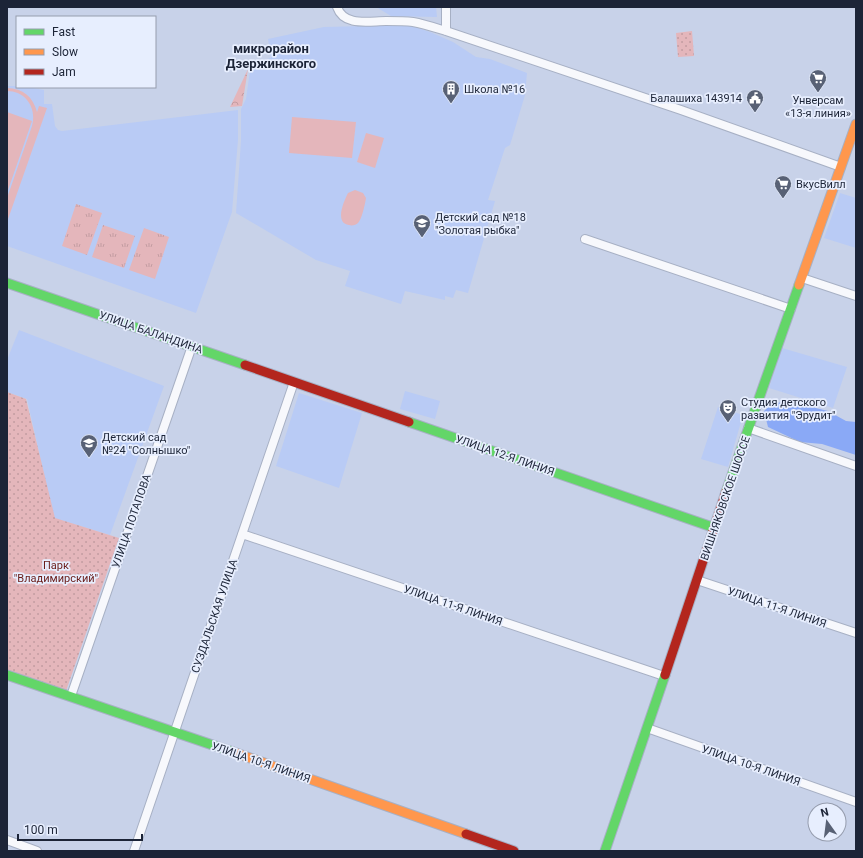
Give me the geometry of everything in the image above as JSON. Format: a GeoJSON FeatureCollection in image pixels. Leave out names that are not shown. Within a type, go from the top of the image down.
{"type":"FeatureCollection","features":[{"type":"Feature","properties":{"kind":"street"},"geometry":{"type":"LineString","coordinates":[[336,7],[346,18],[357,22],[414,22],[446,31],[674,108],[841,167]]}},
{"type":"Feature","properties":{"kind":"street"},"geometry":{"type":"LineString","coordinates":[[446,7],[446,31]]}},
{"type":"Feature","properties":{"kind":"street","name":"ВИШНЯКОВСКОЕ ШОССЕ"},"geometry":{"type":"LineString","coordinates":[[605,851],[748,428],[856,126]]}},
{"type":"Feature","properties":{"kind":"street"},"geometry":{"type":"LineString","coordinates":[[585,240],[791,309]]}},
{"type":"Feature","properties":{"kind":"street"},"geometry":{"type":"LineString","coordinates":[[802,278],[856,296]]}},
{"type":"Feature","properties":{"kind":"street","name":"УЛИЦА БАЛАНДИНА"},"geometry":{"type":"LineString","coordinates":[[7,283],[294,382]]}},
{"type":"Feature","properties":{"kind":"street","name":"УЛИЦА ПОТАПОВА"},"geometry":{"type":"LineString","coordinates":[[71,696],[192,346]]}},
{"type":"Feature","properties":{"kind":"street","name":"УЛИЦА 12-Я ЛИНИЯ"},"geometry":{"type":"LineString","coordinates":[[294,382],[715,528]]}},
{"type":"Feature","properties":{"kind":"street","name":"СУЗДАЛЬСКАЯ УЛИЦА"},"geometry":{"type":"LineString","coordinates":[[134,851],[294,382]]}},
{"type":"Feature","properties":{"kind":"street"},"geometry":{"type":"LineString","coordinates":[[748,428],[856,466]]}},
{"type":"Feature","properties":{"kind":"street","name":"УЛИЦА 11-Я ЛИНИЯ"},"geometry":{"type":"LineString","coordinates":[[242,534],[664,676]]}},
{"type":"Feature","properties":{"kind":"street","name":"УЛИЦА 11-Я ЛИНИЯ"},"geometry":{"type":"LineString","coordinates":[[697,580],[856,633]]}},
{"type":"Feature","properties":{"kind":"street","name":"УЛИЦА 10-Я ЛИНИЯ"},"geometry":{"type":"LineString","coordinates":[[7,675],[175,731],[514,851]]}},
{"type":"Feature","properties":{"kind":"street","name":"УЛИЦА 10-Я ЛИНИЯ"},"geometry":{"type":"LineString","coordinates":[[647,728],[856,802]]}},
{"type":"Feature","properties":{"kind":"street"},"geometry":{"type":"LineString","coordinates":[[7,840],[37,851]]}},
{"type":"Feature","properties":{"kind":"shaded area"},"geometry":{"type":"Polygon","coordinates":[[[376,7],[436,7],[437,17],[391,16],[376,7]]]}},
{"type":"Feature","properties":{"kind":"shaded area"},"geometry":{"type":"Polygon","coordinates":[[[409,25],[453,42],[476,57],[490,59],[527,73],[525,95],[510,145],[505,148],[488,200],[495,201],[468,293],[456,290],[453,298],[445,296],[445,300],[405,291],[401,304],[345,286],[350,271],[316,260],[236,213],[241,141],[241,109],[246,99],[251,63],[271,58],[268,39],[324,27],[409,25]]]}},
{"type":"Feature","properties":{"kind":"shaded area"},"geometry":{"type":"Polygon","coordinates":[[[7,86],[44,90],[44,104],[52,104],[55,126],[58,130],[62,131],[238,110],[238,140],[232,212],[196,313],[7,246],[7,86]]]}},
{"type":"Feature","properties":{"kind":"shaded area"},"geometry":{"type":"Polygon","coordinates":[[[840,193],[856,198],[856,248],[824,238],[840,193]]]}},
{"type":"Feature","properties":{"kind":"shaded area","name":"Детский сад №24 \"Солнышко\""},"geometry":{"type":"Polygon","coordinates":[[[19,330],[164,386],[110,535],[54,518],[27,399],[7,392],[7,360],[19,330]]]}},
{"type":"Feature","properties":{"kind":"shaded area"},"geometry":{"type":"Polygon","coordinates":[[[782,348],[847,367],[833,408],[769,388],[782,348]]]}},
{"type":"Feature","properties":{"kind":"shaded area"},"geometry":{"type":"Polygon","coordinates":[[[405,391],[440,401],[435,419],[400,409],[405,391]]]}},
{"type":"Feature","properties":{"kind":"shaded area"},"geometry":{"type":"Polygon","coordinates":[[[299,393],[362,413],[339,488],[276,466],[299,393]]]}},
{"type":"Feature","properties":{"kind":"shaded area"},"geometry":{"type":"Polygon","coordinates":[[[718,407],[743,415],[728,467],[701,459],[718,407]]]}},
{"type":"Feature","properties":{"kind":"green space"},"geometry":{"type":"Polygon","coordinates":[[[692,31],[694,56],[678,57],[676,33],[692,31]]]}},
{"type":"Feature","properties":{"kind":"green space"},"geometry":{"type":"Polygon","coordinates":[[[248,69],[242,106],[230,107],[248,69]]]}},
{"type":"Feature","properties":{"kind":"green space"},"geometry":{"type":"Polygon","coordinates":[[[7,88],[13,88],[26,94],[33,102],[37,112],[39,106],[47,108],[7,222],[7,198],[32,126],[33,113],[25,97],[14,92],[7,91],[7,88]]]}},
{"type":"Feature","properties":{"kind":"green space"},"geometry":{"type":"Polygon","coordinates":[[[7,112],[32,121],[7,193],[7,112]]]}},
{"type":"Feature","properties":{"kind":"green space"},"geometry":{"type":"Polygon","coordinates":[[[292,117],[356,122],[352,158],[289,153],[292,117]]]}},
{"type":"Feature","properties":{"kind":"green space"},"geometry":{"type":"Polygon","coordinates":[[[366,133],[384,138],[375,168],[357,162],[366,133]]]}},
{"type":"Feature","properties":{"kind":"green space"},"geometry":{"type":"Polygon","coordinates":[[[355,190],[363,193],[366,198],[358,223],[350,225],[344,223],[342,220],[341,211],[348,193],[355,190]]]}},
{"type":"Feature","properties":{"kind":"green space"},"geometry":{"type":"Polygon","coordinates":[[[76,204],[102,213],[87,255],[62,246],[76,204]]]}},
{"type":"Feature","properties":{"kind":"green space"},"geometry":{"type":"Polygon","coordinates":[[[103,225],[135,236],[124,268],[92,257],[103,225]]]}},
{"type":"Feature","properties":{"kind":"green space"},"geometry":{"type":"Polygon","coordinates":[[[144,228],[169,237],[155,279],[129,270],[144,228]]]}},
{"type":"Feature","properties":{"kind":"green space","name":"Парк \"Владимирский\""},"geometry":{"type":"Polygon","coordinates":[[[7,392],[26,399],[55,518],[119,538],[66,691],[7,672],[7,392]]]}},
{"type":"Feature","properties":{"kind":"water"},"geometry":{"type":"Polygon","coordinates":[[[787,401],[828,411],[846,421],[856,422],[856,455],[822,444],[800,442],[768,427],[764,411],[772,404],[787,401]]]}},
{"type":"Feature","properties":{"kind":"traffic: fast"},"geometry":{"type":"LineString","coordinates":[[7,283],[245,365]]}},
{"type":"Feature","properties":{"kind":"traffic: fast"},"geometry":{"type":"LineString","coordinates":[[726,492],[799,285]]}},
{"type":"Feature","properties":{"kind":"traffic: fast"},"geometry":{"type":"LineString","coordinates":[[409,422],[715,528]]}},
{"type":"Feature","properties":{"kind":"traffic: fast"},"geometry":{"type":"LineString","coordinates":[[7,675],[233,752]]}},
{"type":"Feature","properties":{"kind":"traffic: fast"},"geometry":{"type":"LineString","coordinates":[[605,851],[665,675]]}},
{"type":"Feature","properties":{"kind":"traffic: slow"},"geometry":{"type":"LineString","coordinates":[[799,285],[856,124]]}},
{"type":"Feature","properties":{"kind":"traffic: slow"},"geometry":{"type":"LineString","coordinates":[[233,752],[466,834]]}},
{"type":"Feature","properties":{"kind":"traffic: jam"},"geometry":{"type":"LineString","coordinates":[[245,365],[409,422]]}},
{"type":"Feature","properties":{"kind":"traffic: jam"},"geometry":{"type":"LineString","coordinates":[[665,675],[726,492]]}},
{"type":"Feature","properties":{"kind":"traffic: jam"},"geometry":{"type":"LineString","coordinates":[[466,834],[514,851]]}},
{"type":"Feature","properties":{"kind":"place","name":"Унверсам «13-я линия»"},"geometry":{"type":"Point","coordinates":[818,93]}},
{"type":"Feature","properties":{"kind":"place","name":"Школа №16"},"geometry":{"type":"Point","coordinates":[451,104]}},
{"type":"Feature","properties":{"kind":"place","name":"Балашиха 143914"},"geometry":{"type":"Point","coordinates":[755,113]}},
{"type":"Feature","properties":{"kind":"place","name":"ВкусВилл"},"geometry":{"type":"Point","coordinates":[783,199]}},
{"type":"Feature","properties":{"kind":"place","name":"Детский сад №18 \"Золотая рыбка\""},"geometry":{"type":"Point","coordinates":[422,238]}},
{"type":"Feature","properties":{"kind":"place","name":"Студия детского развития \"Эрудит\""},"geometry":{"type":"Point","coordinates":[728,423]}},
{"type":"Feature","properties":{"kind":"place","name":"Детский сад №24 \"Солнышко\""},"geometry":{"type":"Point","coordinates":[89,458]}},
{"type":"Feature","properties":{"kind":"district","name":"микрорайон Дзержинского"},"geometry":{"type":"Point","coordinates":[271,56]}}]}
